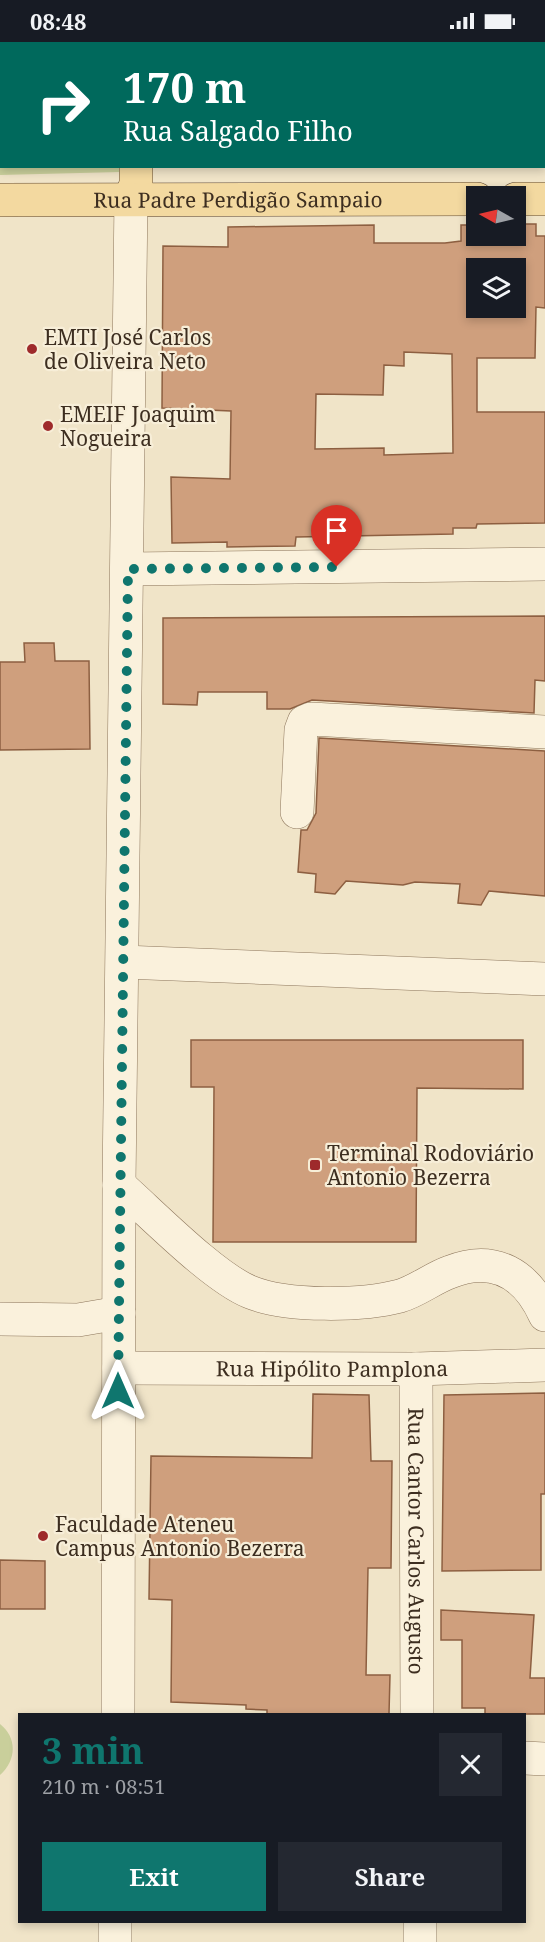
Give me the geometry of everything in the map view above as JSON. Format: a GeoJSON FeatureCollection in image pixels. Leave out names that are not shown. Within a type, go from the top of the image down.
{"type":"FeatureCollection","features":[{"type":"Feature","properties":{"kind":"main road","name":"Rua Padre Perdigão Sampaio"},"geometry":{"type":"LineString","coordinates":[[0,200],[134,182],[466,198]]}},
{"type":"Feature","properties":{"kind":"main road"},"geometry":{"type":"LineString","coordinates":[[526,199],[545,199]]}},
{"type":"Feature","properties":{"kind":"street"},"geometry":{"type":"LineString","coordinates":[[118,1713],[119,1185],[134,182]]}},
{"type":"Feature","properties":{"kind":"street"},"geometry":{"type":"LineString","coordinates":[[128,569],[545,564]]}},
{"type":"Feature","properties":{"kind":"street"},"geometry":{"type":"LineString","coordinates":[[297,812],[301,730],[304,722],[311,719],[545,732]]}},
{"type":"Feature","properties":{"kind":"street"},"geometry":{"type":"LineString","coordinates":[[123,962],[545,979]]}},
{"type":"Feature","properties":{"kind":"street"},"geometry":{"type":"LineString","coordinates":[[119,1185],[216,1270],[250,1292],[283,1300],[367,1301],[402,1295],[452,1270],[481,1266],[502,1268],[521,1278],[535,1293],[545,1315]]}},
{"type":"Feature","properties":{"kind":"street"},"geometry":{"type":"LineString","coordinates":[[0,1319],[78,1320],[119,1313]]}},
{"type":"Feature","properties":{"kind":"street","name":"Rua Hipólito Pamplona"},"geometry":{"type":"LineString","coordinates":[[119,1368],[416,1369],[545,1365]]}},
{"type":"Feature","properties":{"kind":"street","name":"Rua Cantor Carlos Augusto"},"geometry":{"type":"LineString","coordinates":[[416,1369],[417,1713]]}},
{"type":"Feature","properties":{"kind":"street"},"geometry":{"type":"LineString","coordinates":[[526,1758],[545,1759]]}},
{"type":"Feature","properties":{"kind":"street"},"geometry":{"type":"LineString","coordinates":[[115,1923],[115,1942]]}},
{"type":"Feature","properties":{"kind":"street"},"geometry":{"type":"LineString","coordinates":[[420,1923],[420,1942]]}},
{"type":"Feature","properties":{"kind":"green space"},"geometry":{"type":"Polygon","coordinates":[[[0,168],[120,168],[120,172],[0,175],[0,168]]]}},
{"type":"Feature","properties":{"kind":"green space"},"geometry":{"type":"Polygon","coordinates":[[[0,1724],[10,1736],[13,1750],[9,1763],[0,1775],[0,1724]]]}},
{"type":"Feature","properties":{"kind":"building"},"geometry":{"type":"Polygon","coordinates":[[[526,224],[536,224],[536,236],[545,236],[545,308],[536,307],[535,358],[477,358],[477,412],[545,412],[545,523],[477,524],[476,528],[453,528],[453,534],[296,537],[295,546],[227,547],[227,542],[172,543],[171,477],[230,479],[231,411],[162,408],[163,246],[228,247],[228,227],[374,225],[374,243],[445,243],[461,241],[461,225],[466,225],[466,246],[526,246],[526,224]],[[404,352],[404,366],[384,365],[383,395],[316,394],[315,449],[384,448],[384,455],[453,453],[452,354],[404,352]]]}},
{"type":"Feature","properties":{"kind":"building"},"geometry":{"type":"Polygon","coordinates":[[[545,616],[545,681],[535,680],[534,713],[312,700],[290,709],[267,709],[267,692],[198,692],[197,705],[163,704],[163,618],[545,616]]]}},
{"type":"Feature","properties":{"kind":"building"},"geometry":{"type":"Polygon","coordinates":[[[24,643],[54,643],[55,661],[89,661],[90,749],[0,750],[0,662],[25,662],[24,643]]]}},
{"type":"Feature","properties":{"kind":"building"},"geometry":{"type":"Polygon","coordinates":[[[319,738],[545,751],[545,896],[489,891],[481,905],[458,903],[460,884],[415,882],[403,885],[346,881],[335,894],[315,892],[316,874],[298,872],[301,830],[307,830],[316,813],[319,738]]]}},
{"type":"Feature","properties":{"kind":"building","name":"Terminal Rodoviário Antonio Bezerra"},"geometry":{"type":"Polygon","coordinates":[[[191,1040],[523,1040],[523,1089],[417,1088],[416,1242],[213,1242],[214,1087],[191,1087],[191,1040]]]}},
{"type":"Feature","properties":{"kind":"building"},"geometry":{"type":"Polygon","coordinates":[[[545,1393],[545,1494],[541,1494],[541,1570],[442,1571],[444,1395],[545,1393]]]}},
{"type":"Feature","properties":{"kind":"building"},"geometry":{"type":"Polygon","coordinates":[[[313,1394],[369,1395],[371,1461],[392,1461],[391,1568],[368,1568],[366,1675],[390,1675],[389,1713],[267,1713],[267,1710],[246,1709],[246,1705],[171,1702],[172,1600],[149,1599],[151,1456],[312,1458],[313,1394]]]}},
{"type":"Feature","properties":{"kind":"building"},"geometry":{"type":"Polygon","coordinates":[[[0,1560],[45,1561],[45,1609],[0,1609],[0,1560]]]}},
{"type":"Feature","properties":{"kind":"building"},"geometry":{"type":"Polygon","coordinates":[[[441,1610],[534,1615],[530,1678],[545,1678],[545,1714],[485,1713],[485,1708],[462,1708],[462,1640],[441,1640],[441,1610]]]}},
{"type":"Feature","properties":{"kind":"place","name":"EMTI José Carlos de Oliveira Neto"},"geometry":{"type":"Point","coordinates":[32,349]}},
{"type":"Feature","properties":{"kind":"place","name":"EMEIF Joaquim Nogueira"},"geometry":{"type":"Point","coordinates":[48,426]}},
{"type":"Feature","properties":{"kind":"place","name":"Terminal Rodoviário Antonio Bezerra"},"geometry":{"type":"Point","coordinates":[315,1165]}},
{"type":"Feature","properties":{"kind":"place","name":"Faculdade Ateneu Campus Antonio Bezerra"},"geometry":{"type":"Point","coordinates":[43,1536]}},
{"type":"Feature","properties":{"kind":"route"},"geometry":{"type":"LineString","coordinates":[[118,1391],[128,569],[337,567]]}}]}
